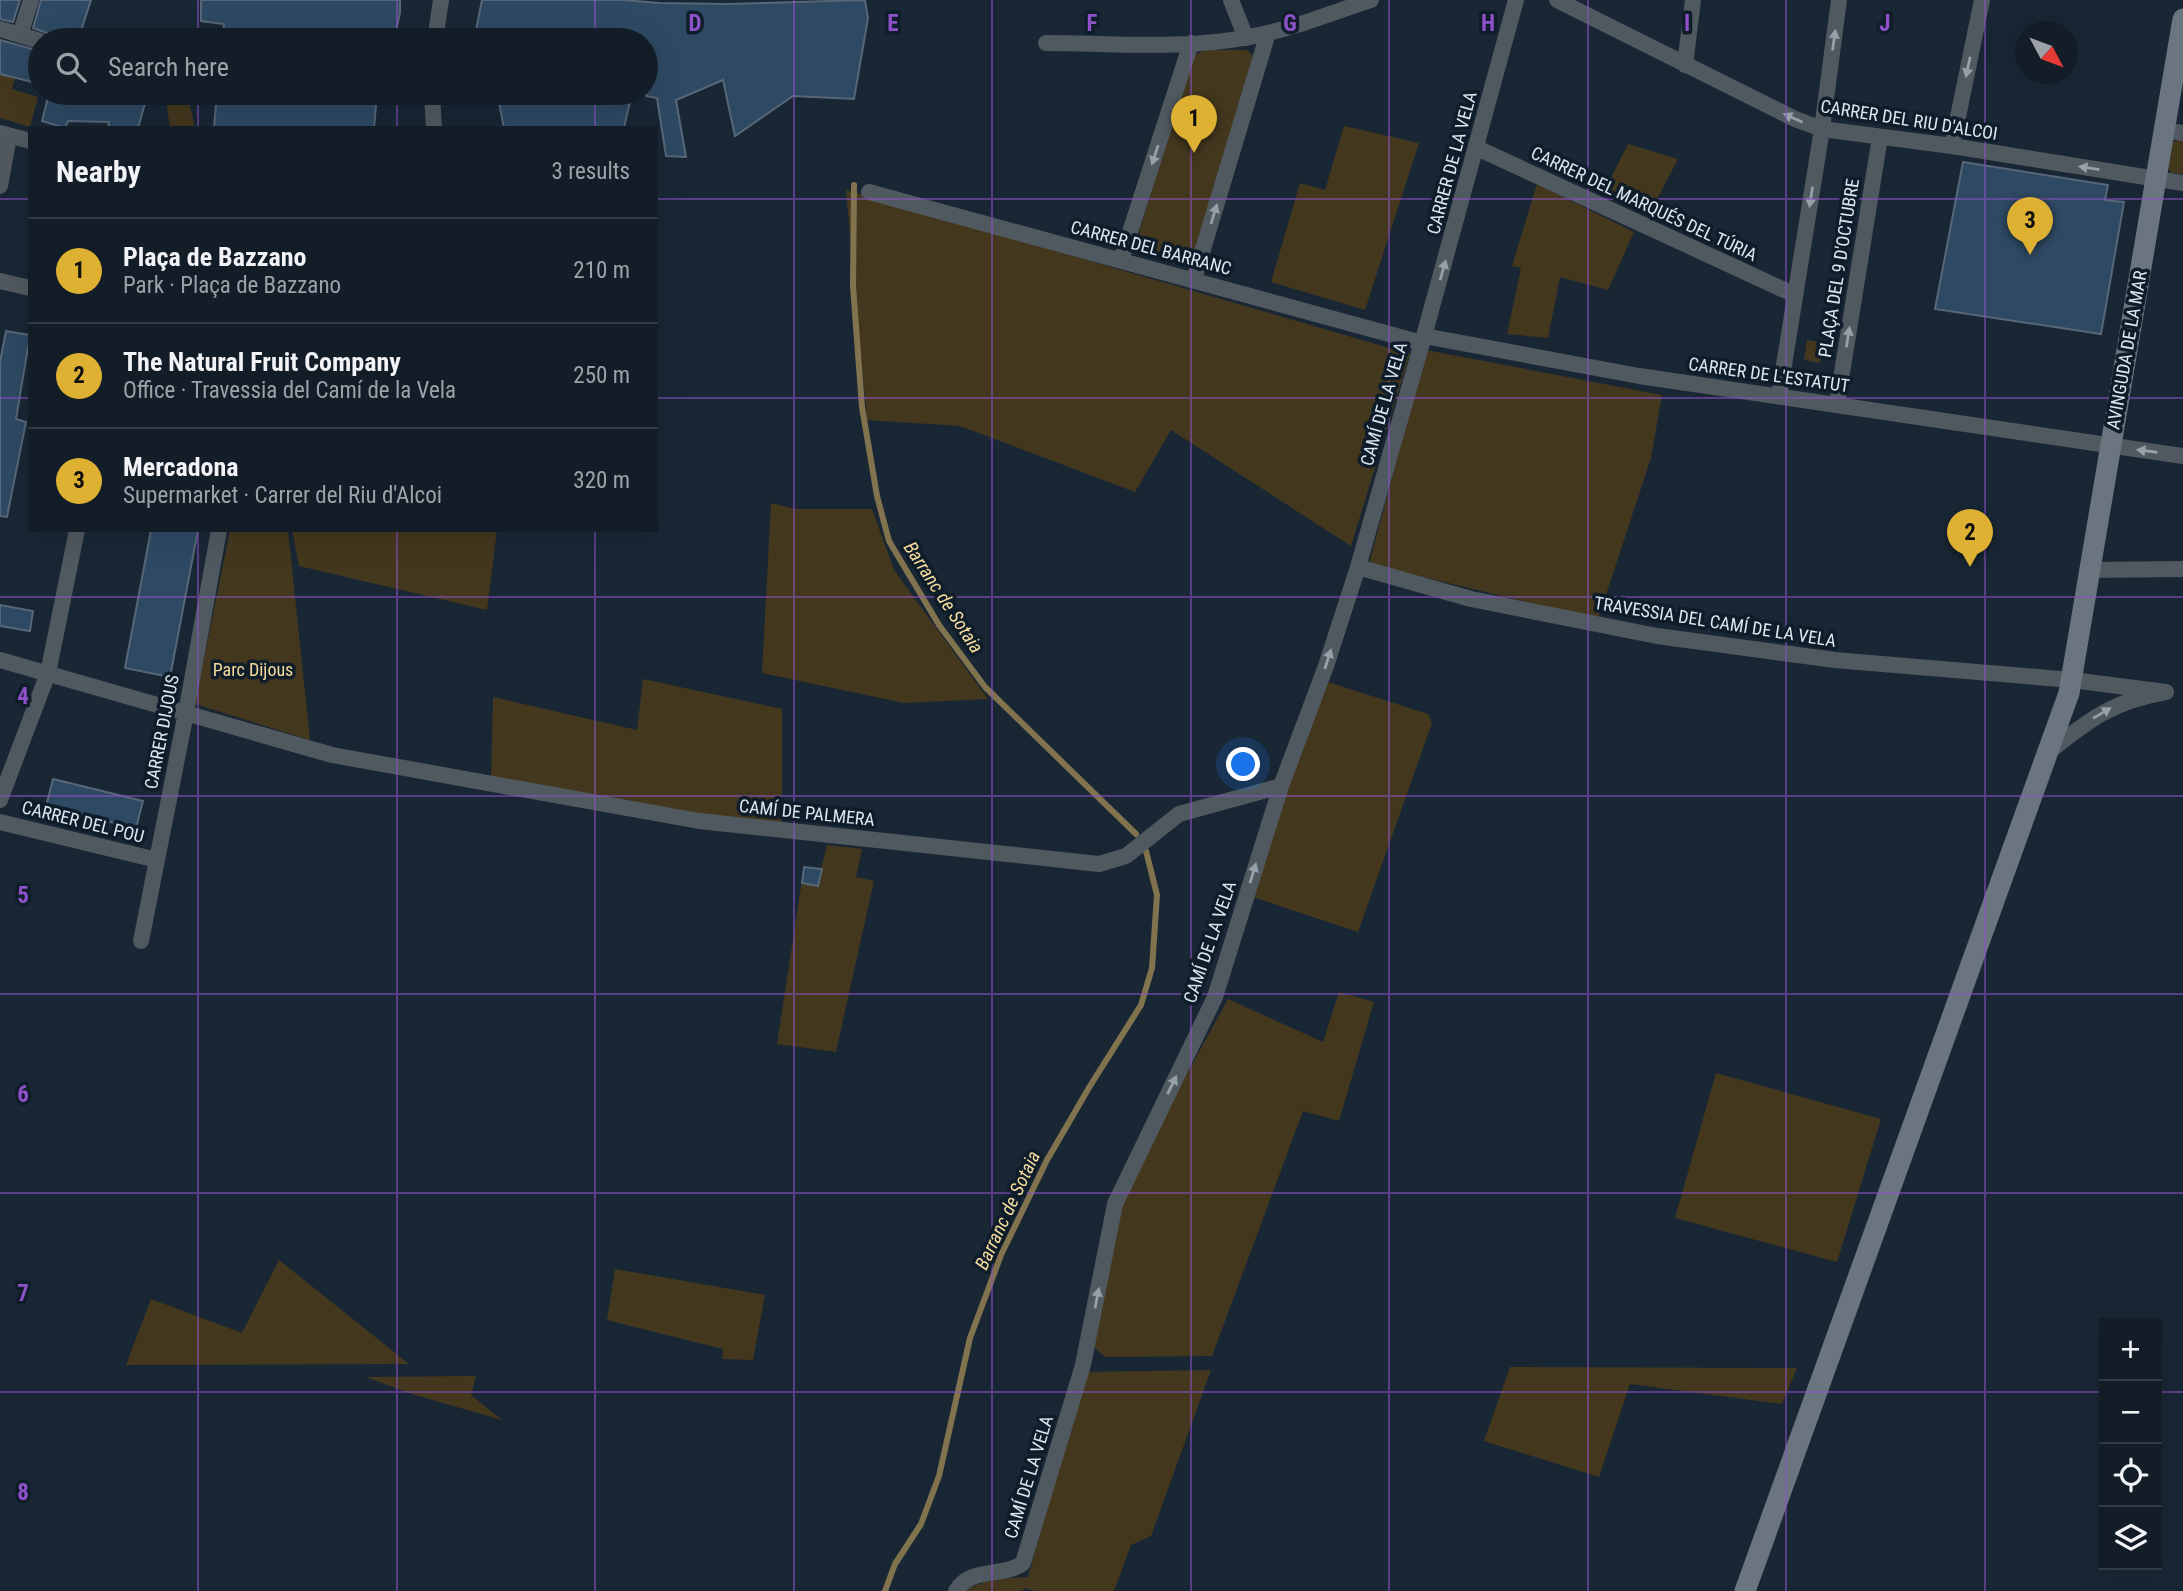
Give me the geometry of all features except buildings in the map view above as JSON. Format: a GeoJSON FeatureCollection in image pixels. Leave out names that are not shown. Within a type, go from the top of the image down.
{"type":"FeatureCollection","features":[{"type":"Feature","properties":{"kind":"main road","name":"AVINGUDA DE LA MAR"},"geometry":{"type":"LineString","coordinates":[[1745,1591],[2071,680],[2156,179],[2174,132],[2183,19]]}},
{"type":"Feature","properties":{"kind":"street"},"geometry":{"type":"LineString","coordinates":[[20,35],[31,0]]}},
{"type":"Feature","properties":{"kind":"street"},"geometry":{"type":"LineString","coordinates":[[437,28],[441,0]]}},
{"type":"Feature","properties":{"kind":"street"},"geometry":{"type":"LineString","coordinates":[[1231,0],[1246,38]]}},
{"type":"Feature","properties":{"kind":"street"},"geometry":{"type":"LineString","coordinates":[[1046,43],[1191,43],[1246,38],[1371,0]]}},
{"type":"Feature","properties":{"kind":"street","name":"CARRER DE LA VELA"},"geometry":{"type":"LineString","coordinates":[[1423,339],[1516,0]]}},
{"type":"Feature","properties":{"kind":"street","name":"CARRER DEL RIU D'ALCOI"},"geometry":{"type":"LineString","coordinates":[[1557,0],[1795,119],[1822,129],[1952,146],[2183,183]]}},
{"type":"Feature","properties":{"kind":"street"},"geometry":{"type":"LineString","coordinates":[[1685,65],[1693,0]]}},
{"type":"Feature","properties":{"kind":"street"},"geometry":{"type":"LineString","coordinates":[[1779,396],[1822,129],[1839,0]]}},
{"type":"Feature","properties":{"kind":"street"},"geometry":{"type":"LineString","coordinates":[[1952,146],[1982,0]]}},
{"type":"Feature","properties":{"kind":"street"},"geometry":{"type":"LineString","coordinates":[[0,29],[28,37]]}},
{"type":"Feature","properties":{"kind":"street"},"geometry":{"type":"LineString","coordinates":[[1195,279],[1268,33]]}},
{"type":"Feature","properties":{"kind":"street"},"geometry":{"type":"LineString","coordinates":[[1121,260],[1191,43]]}},
{"type":"Feature","properties":{"kind":"street"},"geometry":{"type":"LineString","coordinates":[[433,105],[434,126]]}},
{"type":"Feature","properties":{"kind":"street"},"geometry":{"type":"LineString","coordinates":[[0,186],[4,135],[28,141]]}},
{"type":"Feature","properties":{"kind":"street","name":"PLAÇA DEL 9 D'OCTUBRE"},"geometry":{"type":"LineString","coordinates":[[1837,404],[1880,137]]}},
{"type":"Feature","properties":{"kind":"street","name":"CARRER DEL MARQUÉS DEL TÚRIA"},"geometry":{"type":"LineString","coordinates":[[1477,148],[1795,295]]}},
{"type":"Feature","properties":{"kind":"street","name":"CARRER DEL BARRANC"},"geometry":{"type":"LineString","coordinates":[[869,192],[1423,339]]}},
{"type":"Feature","properties":{"kind":"street"},"geometry":{"type":"LineString","coordinates":[[0,281],[28,288]]}},
{"type":"Feature","properties":{"kind":"street","name":"CARRER DE L'ESTATUT"},"geometry":{"type":"LineString","coordinates":[[1423,339],[1615,372],[2183,456]]}},
{"type":"Feature","properties":{"kind":"street","name":"CAMÍ DE LA VELA"},"geometry":{"type":"LineString","coordinates":[[956,1591],[971,1577],[1016,1568],[1023,1563],[1083,1365],[1115,1204],[1215,997],[1281,786],[1326,666],[1358,567],[1423,339]]}},
{"type":"Feature","properties":{"kind":"street"},"geometry":{"type":"LineString","coordinates":[[0,800],[48,673],[77,532]]}},
{"type":"Feature","properties":{"kind":"street","name":"CARRER DIJOUS"},"geometry":{"type":"LineString","coordinates":[[141,941],[219,532]]}},
{"type":"Feature","properties":{"kind":"street","name":"TRAVESSIA DEL CAMÍ DE LA VELA"},"geometry":{"type":"LineString","coordinates":[[1358,567],[1471,599],[1657,636],[1835,660],[2071,680],[2166,692]]}},
{"type":"Feature","properties":{"kind":"street"},"geometry":{"type":"LineString","coordinates":[[2090,570],[2183,569]]}},
{"type":"Feature","properties":{"kind":"street","name":"CAMÍ DE PALMERA"},"geometry":{"type":"LineString","coordinates":[[0,660],[314,751],[699,821],[1099,864],[1126,856],[1179,814],[1281,786]]}},
{"type":"Feature","properties":{"kind":"street"},"geometry":{"type":"LineString","coordinates":[[2047,753],[2085,723],[2110,708],[2138,697],[2183,691]]}},
{"type":"Feature","properties":{"kind":"street","name":"CARRER DEL POU"},"geometry":{"type":"LineString","coordinates":[[0,822],[157,860]]}},
{"type":"Feature","properties":{"kind":"green space"},"geometry":{"type":"Polygon","coordinates":[[[1205,50],[1247,50],[1253,56],[1194,256],[1186,263],[1144,253],[1136,242],[1191,63],[1195,55],[1205,50]]]}},
{"type":"Feature","properties":{"kind":"green space"},"geometry":{"type":"Polygon","coordinates":[[[0,74],[15,78],[12,89],[28,94],[28,105],[36,105],[30,126],[0,118],[0,74]]]}},
{"type":"Feature","properties":{"kind":"green space"},"geometry":{"type":"Polygon","coordinates":[[[167,105],[190,105],[195,126],[170,126],[167,105]]]}},
{"type":"Feature","properties":{"kind":"green space"},"geometry":{"type":"Polygon","coordinates":[[[1344,126],[1419,143],[1365,310],[1271,282],[1300,183],[1325,190],[1344,126]]]}},
{"type":"Feature","properties":{"kind":"green space"},"geometry":{"type":"Polygon","coordinates":[[[2183,140],[2183,174],[2171,173],[2167,166],[2173,142],[2183,140]]]}},
{"type":"Feature","properties":{"kind":"green space"},"geometry":{"type":"Polygon","coordinates":[[[1628,144],[1678,159],[1650,213],[1605,190],[1628,144]]]}},
{"type":"Feature","properties":{"kind":"green space"},"geometry":{"type":"Polygon","coordinates":[[[1537,184],[1634,232],[1608,290],[1560,277],[1548,338],[1507,334],[1521,268],[1512,266],[1537,184]]]}},
{"type":"Feature","properties":{"kind":"green space"},"geometry":{"type":"Polygon","coordinates":[[[846,190],[1410,354],[1351,546],[1171,430],[1135,492],[960,426],[867,420],[846,190]]]}},
{"type":"Feature","properties":{"kind":"green space"},"geometry":{"type":"Polygon","coordinates":[[[1807,340],[1824,343],[1820,363],[1804,360],[1807,340]]]}},
{"type":"Feature","properties":{"kind":"green space"},"geometry":{"type":"Polygon","coordinates":[[[1426,350],[1662,395],[1651,458],[1598,619],[1369,564],[1426,350]]]}},
{"type":"Feature","properties":{"kind":"green space"},"geometry":{"type":"Polygon","coordinates":[[[771,503],[796,509],[872,509],[894,570],[988,699],[904,703],[762,673],[771,503]]]}},
{"type":"Feature","properties":{"kind":"green space","name":"Parc Dijous"},"geometry":{"type":"Polygon","coordinates":[[[230,532],[288,532],[310,740],[195,704],[230,532]]]}},
{"type":"Feature","properties":{"kind":"green space"},"geometry":{"type":"Polygon","coordinates":[[[292,532],[497,532],[487,610],[299,566],[292,532]]]}},
{"type":"Feature","properties":{"kind":"green space"},"geometry":{"type":"Polygon","coordinates":[[[643,679],[782,709],[782,825],[670,810],[491,780],[493,697],[637,730],[643,679]]]}},
{"type":"Feature","properties":{"kind":"green space"},"geometry":{"type":"Polygon","coordinates":[[[1325,681],[1428,714],[1432,723],[1358,932],[1250,896],[1325,681]]]}},
{"type":"Feature","properties":{"kind":"green space"},"geometry":{"type":"Polygon","coordinates":[[[827,845],[862,849],[856,877],[874,881],[836,1052],[777,1044],[804,867],[821,869],[827,845]]]}},
{"type":"Feature","properties":{"kind":"green space"},"geometry":{"type":"Polygon","coordinates":[[[1339,992],[1374,1002],[1339,1121],[1303,1111],[1212,1356],[1106,1357],[1093,1347],[1116,1217],[1141,1157],[1228,999],[1323,1042],[1339,992]]]}},
{"type":"Feature","properties":{"kind":"green space"},"geometry":{"type":"Polygon","coordinates":[[[1716,1073],[1881,1119],[1837,1262],[1675,1218],[1716,1073]]]}},
{"type":"Feature","properties":{"kind":"green space"},"geometry":{"type":"Polygon","coordinates":[[[279,1260],[409,1364],[126,1365],[151,1299],[242,1333],[279,1260]]]}},
{"type":"Feature","properties":{"kind":"green space"},"geometry":{"type":"Polygon","coordinates":[[[615,1269],[765,1295],[753,1360],[722,1359],[723,1349],[607,1320],[615,1269]]]}},
{"type":"Feature","properties":{"kind":"green space"},"geometry":{"type":"Polygon","coordinates":[[[1510,1367],[1797,1368],[1782,1404],[1630,1384],[1599,1477],[1484,1441],[1510,1367]]]}},
{"type":"Feature","properties":{"kind":"green space"},"geometry":{"type":"Polygon","coordinates":[[[1211,1370],[1151,1536],[1131,1545],[1114,1591],[1035,1591],[1025,1588],[1022,1591],[964,1591],[987,1582],[1028,1577],[1086,1372],[1211,1370]]]}},
{"type":"Feature","properties":{"kind":"green space"},"geometry":{"type":"Polygon","coordinates":[[[476,1376],[471,1395],[502,1420],[412,1394],[366,1377],[476,1376]]]}},
{"type":"Feature","properties":{"kind":"waterway","name":"Barranc de Sotaia"},"geometry":{"type":"LineString","coordinates":[[854,185],[853,286],[862,407],[877,496],[889,541],[939,625],[985,687],[1136,834]]}},
{"type":"Feature","properties":{"kind":"waterway","name":"Barranc de Sotaia"},"geometry":{"type":"LineString","coordinates":[[885,1591],[895,1564],[921,1524],[939,1476],[970,1338],[1001,1255],[1047,1160],[1141,1005],[1152,968],[1157,895],[1146,851]]}},
{"type":"Feature","properties":{"kind":"place","name":"Plaça de Bazzano"},"geometry":{"type":"Point","coordinates":[1194,153]}},
{"type":"Feature","properties":{"kind":"place","name":"Mercadona"},"geometry":{"type":"Point","coordinates":[2030,255]}},
{"type":"Feature","properties":{"kind":"place","name":"The Natural Fruit Company"},"geometry":{"type":"Point","coordinates":[1970,567]}}]}
